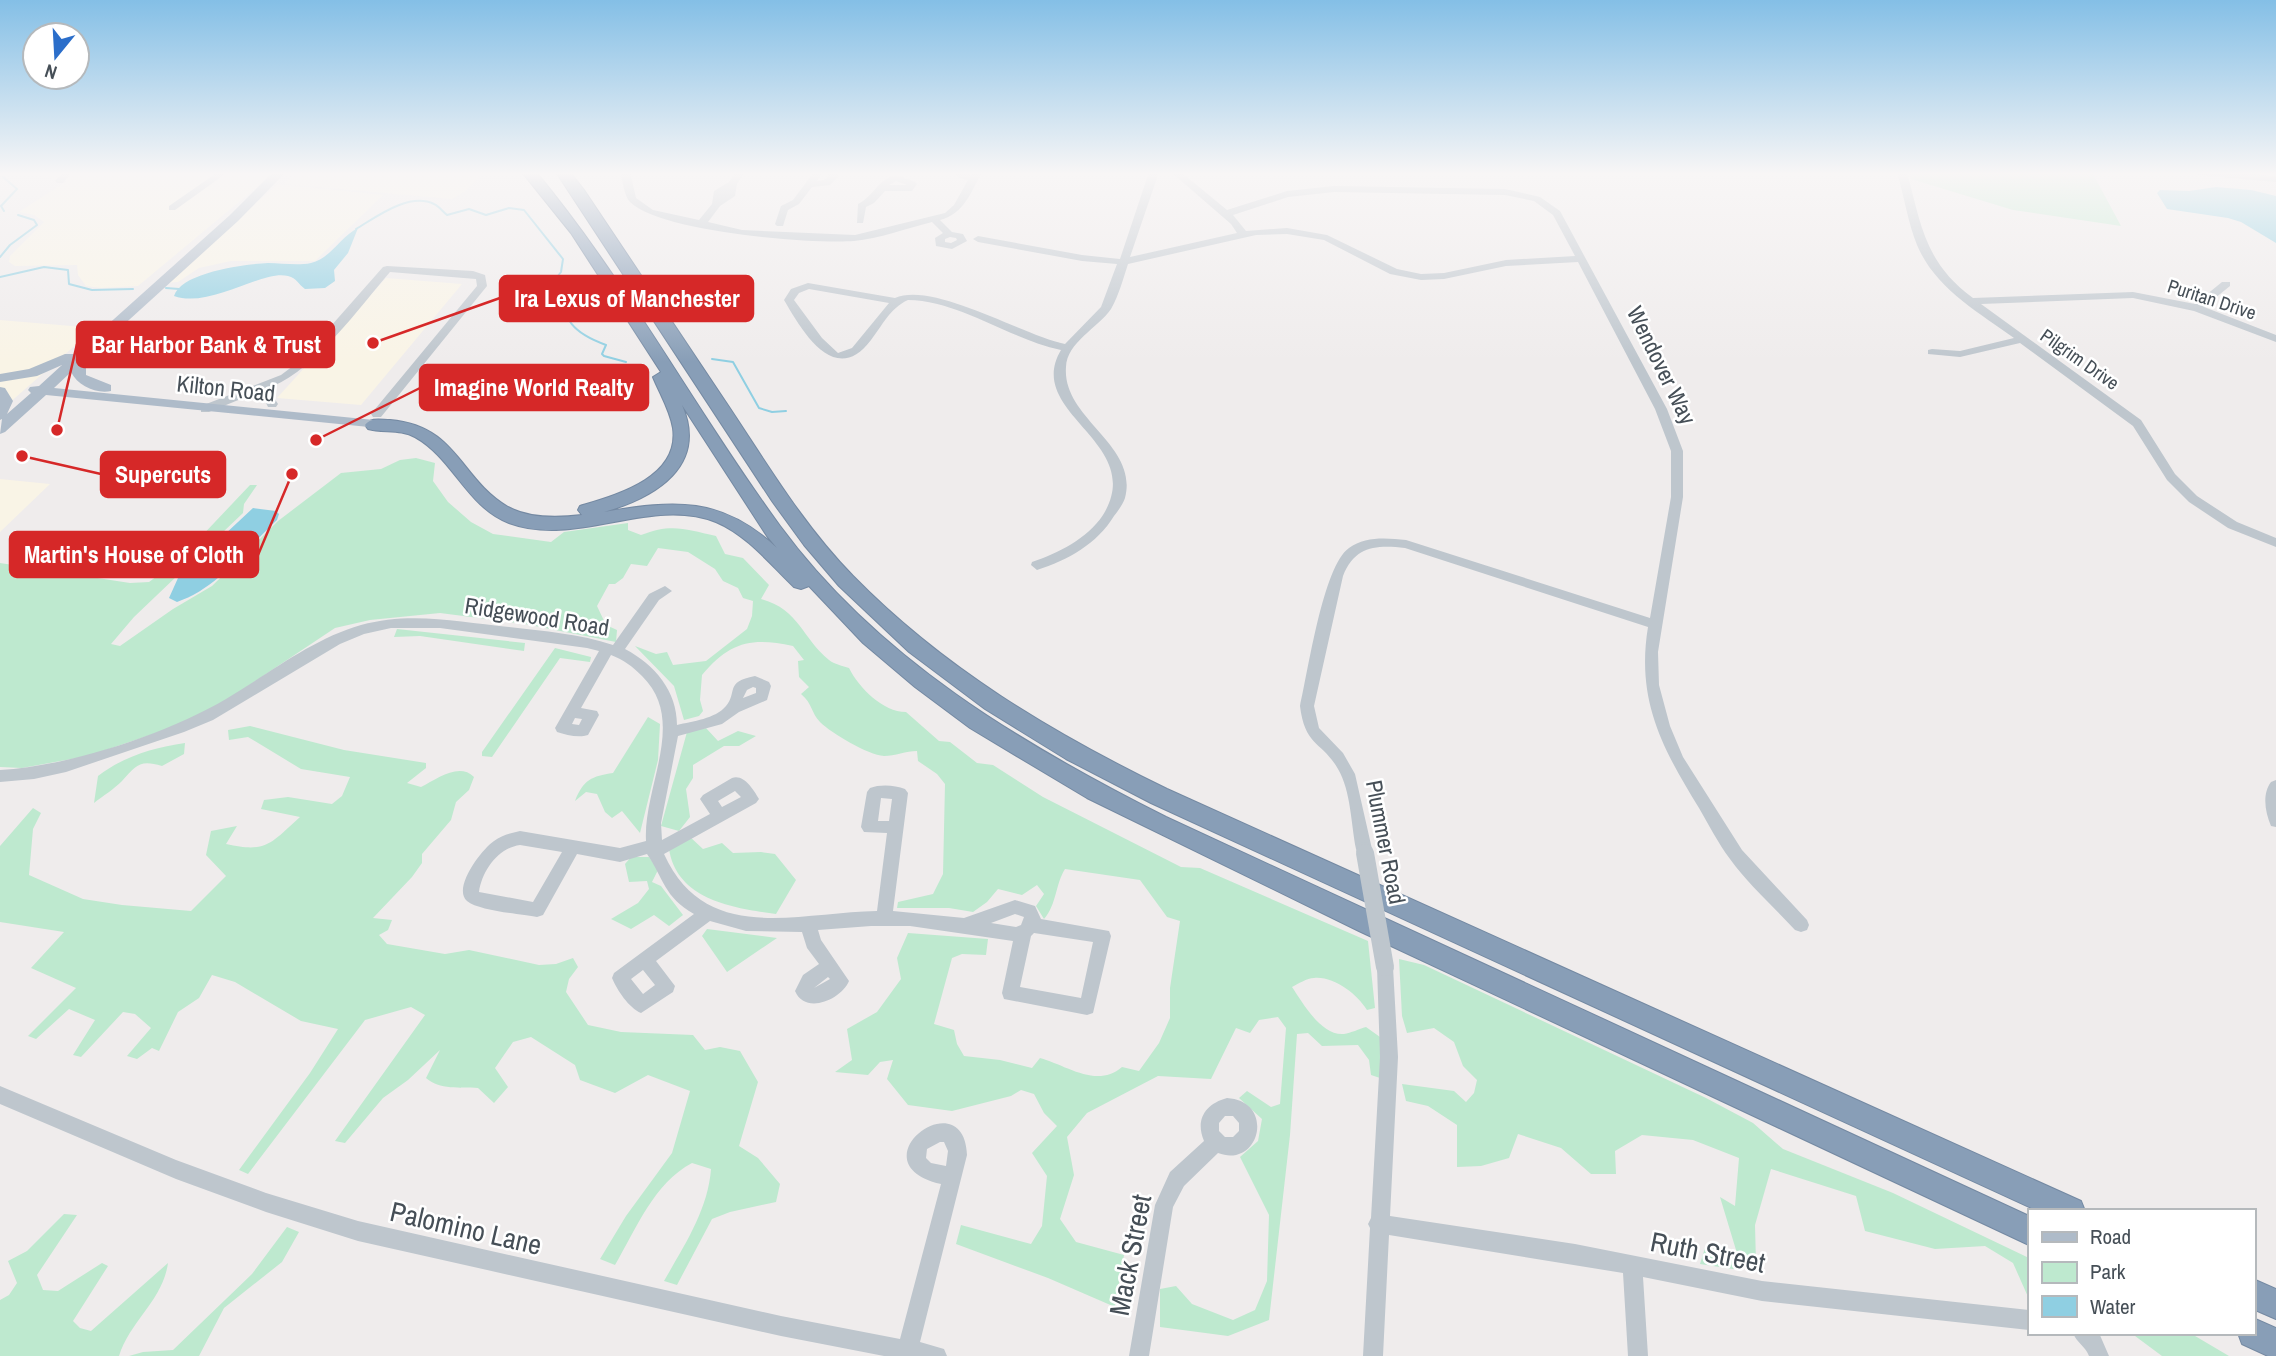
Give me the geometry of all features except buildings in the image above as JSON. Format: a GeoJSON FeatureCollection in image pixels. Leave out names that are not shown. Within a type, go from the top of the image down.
{"type":"FeatureCollection","features":[{"type":"Feature","properties":{"kind":"highway"},"geometry":{"type":"LineString","coordinates":[[580,235],[774,531],[830,599],[873,641]]}},
{"type":"Feature","properties":{"kind":"highway"},"geometry":{"type":"LineString","coordinates":[[609,235],[783,503],[825,559],[868,604],[905,637],[993,704],[1062,746],[1149,791],[2067,1209]]}},
{"type":"Feature","properties":{"kind":"highway"},"geometry":{"type":"LineString","coordinates":[[376,420],[425,423],[440,430],[511,503],[538,512],[553,513],[604,506],[649,485],[670,467],[681,446],[681,427],[645,336]]}},
{"type":"Feature","properties":{"kind":"highway"},"geometry":{"type":"LineString","coordinates":[[376,420],[423,434],[488,502],[516,518],[541,523],[570,523],[675,510],[721,517],[743,528],[823,603],[924,684],[978,723],[1103,798],[2028,1231]]}},
{"type":"Feature","properties":{"kind":"highway"},"geometry":{"type":"LineString","coordinates":[[2255,1295],[2276,1304]]}},
{"type":"Feature","properties":{"kind":"highway"},"geometry":{"type":"LineString","coordinates":[[2255,1334],[2276,1344]]}},
{"type":"Feature","properties":{"kind":"main road"},"geometry":{"type":"LineString","coordinates":[[0,429],[41,387],[189,248],[206,235]]}},
{"type":"Feature","properties":{"kind":"main road"},"geometry":{"type":"LineString","coordinates":[[0,378],[32,373],[74,358]]}},
{"type":"Feature","properties":{"kind":"main road"},"geometry":{"type":"LineString","coordinates":[[74,358],[81,379],[106,388]]}},
{"type":"Feature","properties":{"kind":"main road"},"geometry":{"type":"LineString","coordinates":[[0,416],[41,387]]}},
{"type":"Feature","properties":{"kind":"main road","name":"Kilton Road"},"geometry":{"type":"LineString","coordinates":[[41,387],[106,388],[376,420]]}},
{"type":"Feature","properties":{"kind":"main road","name":"Kilton Road"},"geometry":{"type":"LineString","coordinates":[[41,387],[81,397],[272,404],[376,420]]}},
{"type":"Feature","properties":{"kind":"main road"},"geometry":{"type":"LineString","coordinates":[[0,391],[6,401],[0,416]]}},
{"type":"Feature","properties":{"kind":"main road"},"geometry":{"type":"LineString","coordinates":[[0,429],[46,405],[81,397]]}},
{"type":"Feature","properties":{"kind":"street"},"geometry":{"type":"LineString","coordinates":[[765,235],[849,239],[866,235]]}},
{"type":"Feature","properties":{"kind":"street"},"geometry":{"type":"LineString","coordinates":[[849,239],[851,235]]}},
{"type":"Feature","properties":{"kind":"street"},"geometry":{"type":"LineString","coordinates":[[1037,565],[1064,555],[1093,534],[1109,517],[1118,499],[1118,473],[1109,450],[1061,390],[1060,364],[1068,348],[1105,309],[1132,235]]}},
{"type":"Feature","properties":{"kind":"street"},"geometry":{"type":"LineString","coordinates":[[978,239],[1082,258],[1123,262],[1242,235]]}},
{"type":"Feature","properties":{"kind":"street"},"geometry":{"type":"LineString","coordinates":[[1320,235],[1343,244],[1394,272],[1415,276],[1444,276],[1515,262],[1582,259]]}},
{"type":"Feature","properties":{"kind":"street","name":"Wendover Way"},"geometry":{"type":"LineString","coordinates":[[1568,235],[1664,414],[1677,451],[1677,497],[1651,652],[1653,685],[1663,726],[1676,759],[1736,855],[1801,925]]}},
{"type":"Feature","properties":{"kind":"street","name":"Pilgrim Drive"},"geometry":{"type":"LineString","coordinates":[[1921,235],[1928,258],[1941,275],[1969,301],[2137,423],[2155,446],[2170,476],[2187,494],[2211,513],[2276,543]]}},
{"type":"Feature","properties":{"kind":"street"},"geometry":{"type":"LineString","coordinates":[[214,402],[268,385],[295,368],[328,336],[387,269],[473,274],[482,278],[482,286],[376,420]]}},
{"type":"Feature","properties":{"kind":"street"},"geometry":{"type":"LineString","coordinates":[[2197,308],[2226,284]]}},
{"type":"Feature","properties":{"kind":"street"},"geometry":{"type":"LineString","coordinates":[[895,301],[858,349],[852,354],[838,356],[828,352],[789,300],[795,291],[808,286],[895,301],[911,297],[935,300],[1044,344],[1068,348]]}},
{"type":"Feature","properties":{"kind":"street","name":"Puritan Drive"},"geometry":{"type":"LineString","coordinates":[[1969,301],[2116,294],[2151,297],[2197,308],[2276,339]]}},
{"type":"Feature","properties":{"kind":"street"},"geometry":{"type":"LineString","coordinates":[[1932,352],[1961,354],[2022,339]]}},
{"type":"Feature","properties":{"kind":"street"},"geometry":{"type":"LineString","coordinates":[[214,402],[295,368]]}},
{"type":"Feature","properties":{"kind":"street"},"geometry":{"type":"LineString","coordinates":[[268,385],[265,393],[272,404]]}},
{"type":"Feature","properties":{"kind":"street","name":"Plummer Road"},"geometry":{"type":"LineString","coordinates":[[1373,1356],[1389,1057],[1385,967],[1347,772],[1318,740],[1307,717],[1307,706],[1340,563],[1348,554],[1372,542],[1406,544],[1654,624]]}},
{"type":"Feature","properties":{"kind":"street"},"geometry":{"type":"LineString","coordinates":[[572,712],[612,651],[654,597],[665,591]]}},
{"type":"Feature","properties":{"kind":"street","name":"Ridgewood Road"},"geometry":{"type":"LineString","coordinates":[[0,776],[55,771],[178,729],[209,715],[331,642],[376,626],[430,623],[573,641],[612,651],[633,660],[657,682],[669,711],[673,732],[653,811],[654,849],[659,866],[675,889],[691,903],[708,913],[756,925],[884,918],[1016,934],[1028,929],[1030,912],[1017,907],[963,926]]}},
{"type":"Feature","properties":{"kind":"street"},"geometry":{"type":"LineString","coordinates":[[673,732],[716,720],[734,708]]}},
{"type":"Feature","properties":{"kind":"street"},"geometry":{"type":"LineString","coordinates":[[2276,786],[2272,792],[2276,821]]}},
{"type":"Feature","properties":{"kind":"street"},"geometry":{"type":"LineString","coordinates":[[573,848],[537,910],[478,899],[471,895],[471,888],[488,855],[507,839],[520,838],[620,855],[654,849],[720,816]]}},
{"type":"Feature","properties":{"kind":"street"},"geometry":{"type":"LineString","coordinates":[[884,918],[896,827]]}},
{"type":"Feature","properties":{"kind":"street"},"geometry":{"type":"LineString","coordinates":[[645,960],[708,913]]}},
{"type":"Feature","properties":{"kind":"street"},"geometry":{"type":"LineString","coordinates":[[808,922],[813,943],[830,966]]}},
{"type":"Feature","properties":{"kind":"street"},"geometry":{"type":"LineString","coordinates":[[1028,929],[1103,936],[1087,1007],[1010,993],[1028,929]]}},
{"type":"Feature","properties":{"kind":"street","name":"Palomino Lane"},"geometry":{"type":"LineString","coordinates":[[0,1095],[173,1169],[293,1213],[345,1228],[493,1264],[906,1353],[937,1356]]}},
{"type":"Feature","properties":{"kind":"street","name":"Mack Street"},"geometry":{"type":"LineString","coordinates":[[1139,1356],[1164,1205],[1177,1179],[1217,1142]]}},
{"type":"Feature","properties":{"kind":"street"},"geometry":{"type":"LineString","coordinates":[[906,1353],[952,1177]]}},
{"type":"Feature","properties":{"kind":"street","name":"Ruth Street"},"geometry":{"type":"LineString","coordinates":[[1378,1224],[1632,1266],[1762,1291],[2028,1320]]}},
{"type":"Feature","properties":{"kind":"street"},"geometry":{"type":"LineString","coordinates":[[1632,1266],[1638,1356]]}},
{"type":"Feature","properties":{"kind":"shaded area"},"geometry":{"type":"Polygon","coordinates":[[[31,235],[199,235],[138,286],[86,286],[78,275],[77,265],[15,266],[9,262],[10,256],[31,235]]]}},
{"type":"Feature","properties":{"kind":"shaded area"},"geometry":{"type":"Polygon","coordinates":[[[219,235],[341,235],[315,261],[231,261],[199,268],[178,282],[164,283],[219,235]]]}},
{"type":"Feature","properties":{"kind":"shaded area"},"geometry":{"type":"Polygon","coordinates":[[[386,278],[462,284],[361,405],[277,398],[386,278]]]}},
{"type":"Feature","properties":{"kind":"shaded area"},"geometry":{"type":"Polygon","coordinates":[[[0,320],[95,328],[0,411],[0,320]]]}},
{"type":"Feature","properties":{"kind":"shaded area"},"geometry":{"type":"Polygon","coordinates":[[[0,479],[50,484],[0,532],[0,479]]]}},
{"type":"Feature","properties":{"kind":"green space"},"geometry":{"type":"Polygon","coordinates":[[[416,458],[435,463],[433,481],[448,502],[471,522],[493,534],[551,542],[564,532],[628,523],[628,530],[641,535],[670,528],[716,536],[725,554],[743,558],[769,585],[761,599],[774,604],[792,617],[831,661],[849,668],[873,698],[889,708],[906,712],[939,741],[950,742],[977,763],[993,765],[1043,797],[1181,867],[1200,868],[1368,941],[1375,1008],[1367,1010],[1351,992],[1322,978],[1311,978],[1292,987],[1307,1009],[1328,1030],[1344,1034],[1366,1027],[1380,1037],[1380,1078],[1371,1075],[1369,1060],[1358,1045],[1322,1046],[1308,1033],[1297,1034],[1290,1135],[1269,1320],[1228,1336],[1160,1327],[1160,1289],[1176,1286],[1192,1304],[1233,1320],[1255,1310],[1267,1281],[1269,1215],[1240,1157],[1258,1141],[1262,1119],[1239,1098],[1247,1091],[1271,1107],[1280,1104],[1286,1028],[1278,1017],[1259,1020],[1250,1033],[1236,1028],[1211,1079],[1158,1076],[1087,1113],[1067,1137],[1074,1175],[1060,1219],[1076,1242],[1124,1255],[1115,1307],[1048,1278],[956,1244],[961,1225],[1031,1244],[1042,1226],[1047,1176],[1032,1153],[1057,1126],[1044,1113],[1034,1094],[1021,1090],[1011,1096],[952,1111],[908,1105],[887,1079],[893,1060],[880,1062],[868,1075],[835,1072],[852,1060],[847,1029],[877,1012],[901,979],[897,958],[908,933],[988,939],[986,955],[962,954],[952,958],[934,1024],[954,1030],[957,1044],[964,1056],[1000,1060],[1032,1068],[1040,1058],[1081,1073],[1102,1076],[1122,1067],[1139,1071],[1159,1043],[1170,1018],[1170,988],[1180,921],[1167,917],[1140,880],[1065,869],[1044,919],[1036,906],[1044,894],[1037,885],[1022,895],[998,889],[987,902],[973,912],[949,908],[897,908],[898,902],[933,894],[943,874],[945,784],[937,774],[918,761],[917,751],[877,755],[850,743],[820,722],[801,694],[809,687],[799,677],[798,661],[804,660],[793,646],[753,643],[742,645],[722,655],[702,675],[700,700],[703,711],[699,716],[684,720],[674,686],[635,646],[656,654],[667,652],[673,665],[706,661],[747,629],[752,616],[753,601],[743,598],[738,588],[723,581],[715,569],[688,552],[658,548],[647,566],[631,564],[623,578],[615,584],[609,584],[597,606],[606,625],[617,630],[616,642],[525,624],[440,613],[370,620],[335,628],[212,710],[162,731],[88,756],[22,768],[0,767],[0,563],[130,583],[149,582],[179,560],[250,485],[257,485],[244,504],[243,513],[134,617],[111,644],[120,646],[212,586],[278,521],[341,473],[381,469],[400,460],[416,458]]]}},
{"type":"Feature","properties":{"kind":"green space"},"geometry":{"type":"Polygon","coordinates":[[[397,629],[525,643],[524,651],[420,636],[394,637],[397,629]]]}},
{"type":"Feature","properties":{"kind":"green space"},"geometry":{"type":"Polygon","coordinates":[[[555,648],[591,657],[590,662],[560,658],[492,757],[482,756],[482,752],[555,648]]]}},
{"type":"Feature","properties":{"kind":"green space"},"geometry":{"type":"Polygon","coordinates":[[[648,717],[660,724],[658,760],[640,833],[622,811],[612,818],[605,812],[597,794],[586,792],[575,801],[581,788],[589,780],[613,773],[648,717]]]}},
{"type":"Feature","properties":{"kind":"green space"},"geometry":{"type":"Polygon","coordinates":[[[250,726],[344,750],[426,763],[426,768],[407,783],[421,787],[455,771],[462,771],[474,777],[469,790],[456,802],[451,820],[422,854],[422,863],[412,877],[373,918],[392,920],[388,930],[379,935],[387,944],[445,954],[469,950],[539,965],[556,964],[573,958],[578,967],[569,979],[566,992],[588,1025],[621,1032],[693,1035],[705,1050],[720,1047],[740,1051],[758,1082],[739,1146],[758,1158],[780,1184],[776,1202],[730,1212],[712,1219],[677,1285],[664,1281],[694,1227],[709,1184],[711,1169],[692,1163],[667,1182],[656,1195],[615,1265],[600,1259],[626,1216],[672,1153],[690,1091],[648,1075],[615,1093],[580,1080],[575,1065],[531,1037],[513,1042],[495,1068],[508,1087],[494,1103],[478,1088],[444,1086],[426,1078],[440,1050],[408,1080],[383,1098],[345,1143],[335,1141],[425,1015],[411,1007],[365,1020],[248,1174],[239,1170],[310,1073],[338,1029],[301,1021],[235,982],[212,975],[199,998],[178,1012],[159,1051],[152,1048],[137,1059],[127,1056],[151,1028],[135,1014],[123,1012],[81,1057],[73,1055],[95,1020],[69,1009],[36,1039],[28,1036],[76,988],[31,968],[64,932],[0,922],[0,846],[33,808],[41,813],[33,829],[29,875],[83,899],[191,911],[226,876],[206,855],[211,831],[237,826],[226,844],[260,847],[282,834],[300,817],[261,809],[264,800],[288,797],[332,804],[342,796],[350,777],[301,769],[248,737],[229,740],[228,730],[250,726]]]}},
{"type":"Feature","properties":{"kind":"green space"},"geometry":{"type":"Polygon","coordinates":[[[706,728],[718,741],[738,731],[756,736],[739,746],[724,746],[693,765],[693,778],[686,789],[690,817],[679,831],[661,826],[687,732],[706,728]]]}},
{"type":"Feature","properties":{"kind":"green space"},"geometry":{"type":"Polygon","coordinates":[[[185,743],[184,754],[162,766],[148,763],[139,765],[94,803],[98,776],[108,769],[139,754],[185,743]]]}},
{"type":"Feature","properties":{"kind":"green space"},"geometry":{"type":"Polygon","coordinates":[[[689,836],[703,849],[722,843],[733,853],[775,854],[796,880],[776,914],[725,904],[695,890],[683,880],[674,866],[669,849],[689,836]]]}},
{"type":"Feature","properties":{"kind":"green space"},"geometry":{"type":"Polygon","coordinates":[[[631,857],[649,857],[658,870],[652,882],[661,886],[683,915],[669,926],[654,915],[631,929],[611,919],[638,903],[649,889],[647,881],[629,882],[625,864],[631,857]]]}},
{"type":"Feature","properties":{"kind":"green space"},"geometry":{"type":"Polygon","coordinates":[[[707,929],[777,938],[727,972],[702,936],[707,929]]]}},
{"type":"Feature","properties":{"kind":"green space"},"geometry":{"type":"Polygon","coordinates":[[[1399,959],[1424,965],[1706,1098],[1753,1123],[1783,1149],[1893,1193],[2028,1258],[2028,1297],[2013,1263],[1985,1246],[1935,1249],[1865,1231],[1856,1196],[1771,1169],[1755,1225],[1756,1263],[1733,1269],[1700,1264],[1705,1248],[1736,1250],[1720,1197],[1735,1206],[1739,1158],[1693,1140],[1642,1135],[1615,1151],[1616,1174],[1591,1174],[1561,1148],[1518,1134],[1509,1158],[1481,1166],[1457,1167],[1457,1125],[1428,1106],[1406,1101],[1402,1084],[1454,1091],[1466,1102],[1474,1093],[1477,1080],[1463,1066],[1454,1042],[1434,1028],[1407,1033],[1402,1016],[1399,959]]]}},
{"type":"Feature","properties":{"kind":"green space"},"geometry":{"type":"Polygon","coordinates":[[[64,1214],[77,1215],[37,1275],[43,1290],[58,1291],[102,1263],[108,1266],[73,1321],[80,1328],[91,1331],[168,1263],[160,1288],[124,1343],[119,1356],[0,1356],[0,1300],[9,1295],[17,1283],[8,1261],[27,1251],[64,1214]]]}},
{"type":"Feature","properties":{"kind":"green space"},"geometry":{"type":"Polygon","coordinates":[[[287,1227],[299,1232],[282,1262],[224,1308],[199,1356],[129,1356],[173,1350],[252,1274],[287,1227]]]}},
{"type":"Feature","properties":{"kind":"green space"},"geometry":{"type":"Polygon","coordinates":[[[2134,1335],[2193,1335],[2229,1356],[2162,1356],[2134,1335]]]}},
{"type":"Feature","properties":{"kind":"water"},"geometry":{"type":"Polygon","coordinates":[[[355,235],[348,253],[334,270],[335,281],[325,288],[305,289],[291,277],[277,275],[219,294],[188,299],[174,296],[179,288],[189,281],[215,271],[268,263],[311,263],[330,252],[346,237],[355,235]]]}},
{"type":"Feature","properties":{"kind":"water"},"geometry":{"type":"Polygon","coordinates":[[[2263,235],[2276,235],[2276,243],[2263,235]]]}},
{"type":"Feature","properties":{"kind":"water"},"geometry":{"type":"Polygon","coordinates":[[[253,508],[276,511],[279,514],[277,520],[231,567],[205,588],[177,602],[169,598],[178,578],[253,508]]]}},
{"type":"Feature","properties":{"kind":"waterway"},"geometry":{"type":"LineString","coordinates":[[0,257],[23,235]]}},
{"type":"Feature","properties":{"kind":"waterway"},"geometry":{"type":"LineString","coordinates":[[544,235],[563,259],[561,272],[554,281],[570,322],[583,334],[606,345],[602,354],[604,356],[626,362]]}},
{"type":"Feature","properties":{"kind":"waterway"},"geometry":{"type":"LineString","coordinates":[[0,277],[44,267],[68,270],[69,284],[92,290],[133,289]]}},
{"type":"Feature","properties":{"kind":"waterway"},"geometry":{"type":"LineString","coordinates":[[166,288],[179,289]]}},
{"type":"Feature","properties":{"kind":"waterway"},"geometry":{"type":"LineString","coordinates":[[712,359],[733,362],[759,408],[772,412],[786,411]]}},
{"type":"Feature","properties":{"kind":"place","name":"Ira Lexus of Manchester"},"geometry":{"type":"Point","coordinates":[373,343]}},
{"type":"Feature","properties":{"kind":"place","name":"Bar Harbor Bank & Trust"},"geometry":{"type":"Point","coordinates":[57,430]}},
{"type":"Feature","properties":{"kind":"place","name":"Imagine World Realty"},"geometry":{"type":"Point","coordinates":[316,440]}},
{"type":"Feature","properties":{"kind":"place","name":"Supercuts"},"geometry":{"type":"Point","coordinates":[22,456]}},
{"type":"Feature","properties":{"kind":"place","name":"Martin's House of Cloth"},"geometry":{"type":"Point","coordinates":[292,474]}}]}
